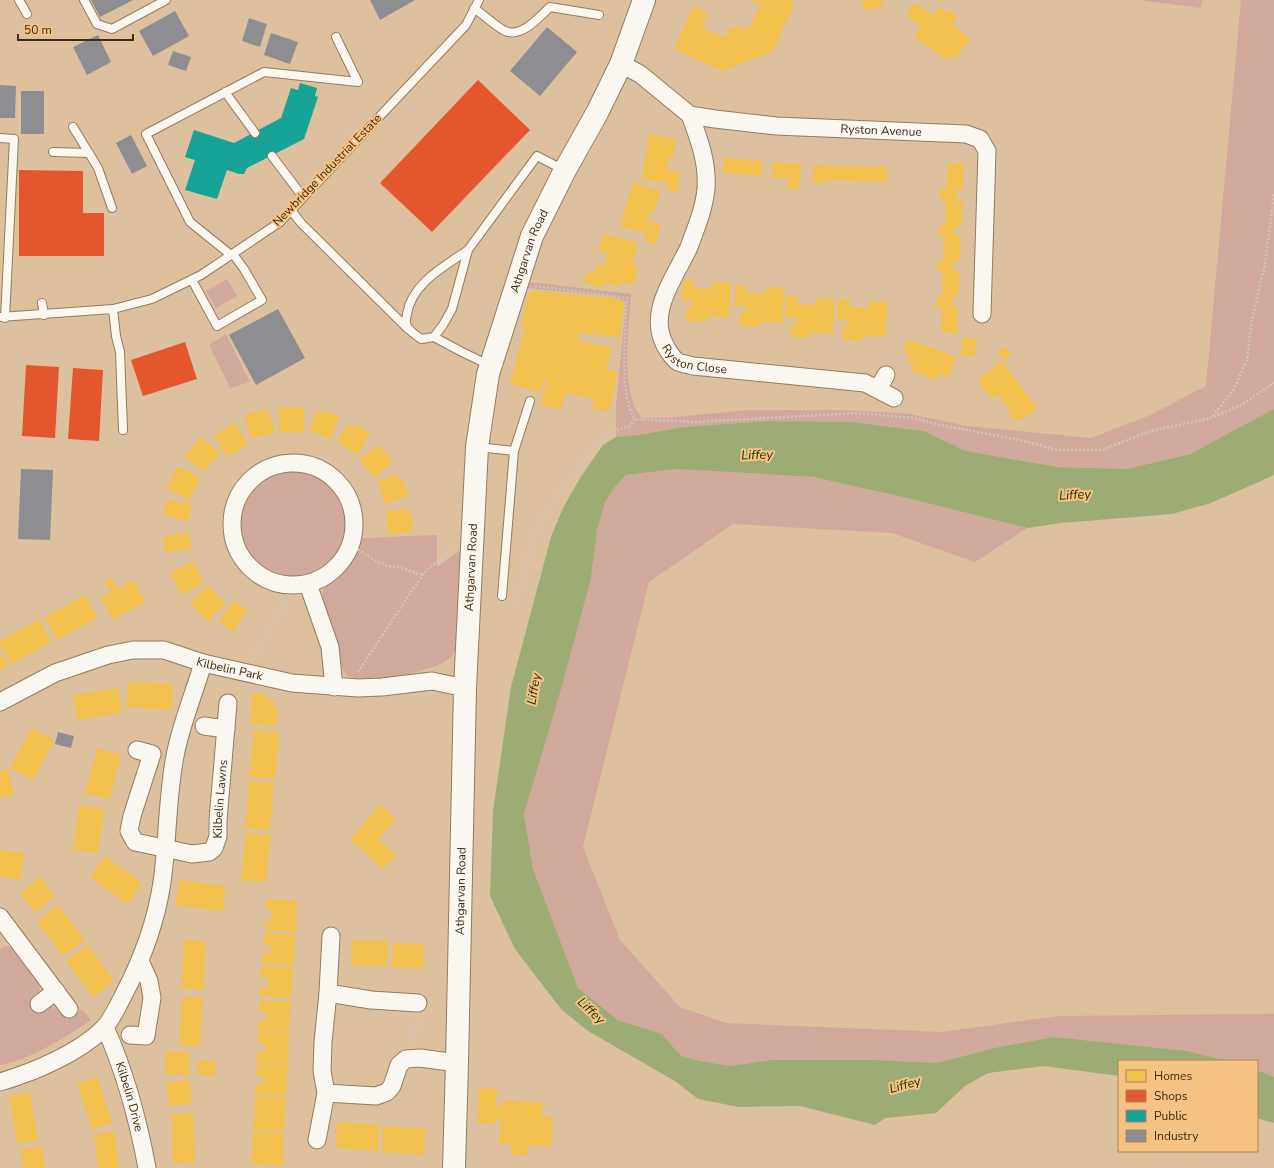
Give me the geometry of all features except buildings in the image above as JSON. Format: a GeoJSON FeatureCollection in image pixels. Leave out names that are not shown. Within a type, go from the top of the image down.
{"type":"FeatureCollection","features":[{"type":"Feature","properties":{"kind":"main road","name":"Athgarvan Road"},"geometry":{"type":"LineString","coordinates":[[454,1168],[465,688],[476,447],[490,365],[532,236],[565,170],[597,113],[621,64],[644,0]]}},
{"type":"Feature","properties":{"kind":"street"},"geometry":{"type":"LineString","coordinates":[[621,64],[640,74],[690,115]]}},
{"type":"Feature","properties":{"kind":"street","name":"Ryston Avenue"},"geometry":{"type":"LineString","coordinates":[[690,115],[776,126],[966,134],[980,139],[987,151],[982,314]]}},
{"type":"Feature","properties":{"kind":"street","name":"Ryston Close"},"geometry":{"type":"LineString","coordinates":[[690,115],[706,163],[706,189],[700,216],[688,248],[667,288],[660,315],[659,333],[666,347],[677,362],[693,366],[865,383],[894,398]]}},
{"type":"Feature","properties":{"kind":"street"},"geometry":{"type":"LineString","coordinates":[[878,389],[886,375]]}},
{"type":"Feature","properties":{"kind":"street"},"geometry":{"type":"LineString","coordinates":[[294,463],[313,466],[330,475],[344,490],[352,507],[354,526],[351,545],[344,558],[334,570],[322,578],[300,584],[273,582],[256,573],[243,559],[234,542],[232,523],[235,504],[244,487],[258,474],[275,465],[294,463]]}},
{"type":"Feature","properties":{"kind":"street"},"geometry":{"type":"LineString","coordinates":[[300,584],[330,647],[334,687]]}},
{"type":"Feature","properties":{"kind":"street","name":"Kilbelin Park"},"geometry":{"type":"LineString","coordinates":[[1,702],[55,673],[114,654],[133,650],[164,650],[203,663],[292,683],[353,688],[382,687],[432,681],[465,688]]}},
{"type":"Feature","properties":{"kind":"street"},"geometry":{"type":"LineString","coordinates":[[0,1082],[30,1072],[52,1062],[84,1044],[105,1027],[118,1006],[140,961],[156,915],[162,881],[175,755],[184,717],[203,663]]}},
{"type":"Feature","properties":{"kind":"street","name":"Kilbelin Lawns"},"geometry":{"type":"LineString","coordinates":[[137,750],[152,754],[132,816],[129,831],[135,842],[165,847],[192,854],[209,852],[214,848],[218,836],[228,703]]}},
{"type":"Feature","properties":{"kind":"street"},"geometry":{"type":"LineString","coordinates":[[204,726],[226,729]]}},
{"type":"Feature","properties":{"kind":"street"},"geometry":{"type":"LineString","coordinates":[[0,917],[69,1009]]}},
{"type":"Feature","properties":{"kind":"street"},"geometry":{"type":"LineString","coordinates":[[318,1140],[326,1093],[322,1071],[331,936]]}},
{"type":"Feature","properties":{"kind":"street"},"geometry":{"type":"LineString","coordinates":[[130,1035],[146,1036],[152,998],[149,981],[140,961]]}},
{"type":"Feature","properties":{"kind":"street"},"geometry":{"type":"LineString","coordinates":[[39,1004],[56,991]]}},
{"type":"Feature","properties":{"kind":"street"},"geometry":{"type":"LineString","coordinates":[[328,993],[413,1007]]}},
{"type":"Feature","properties":{"kind":"street","name":"Kilbelin Drive"},"geometry":{"type":"LineString","coordinates":[[105,1027],[117,1054],[131,1095],[141,1135],[147,1168]]}},
{"type":"Feature","properties":{"kind":"street"},"geometry":{"type":"LineString","coordinates":[[326,1093],[376,1096],[387,1092],[392,1086],[399,1065],[406,1059],[420,1058],[457,1063]]}},
{"type":"Feature","properties":{"kind":"lane"},"geometry":{"type":"LineString","coordinates":[[18,0],[27,14]]}},
{"type":"Feature","properties":{"kind":"lane"},"geometry":{"type":"LineString","coordinates":[[84,0],[97,24],[112,29],[166,0]]}},
{"type":"Feature","properties":{"kind":"lane","name":"Newbridge Industrial Estate"},"geometry":{"type":"LineString","coordinates":[[3,317],[113,310],[152,299],[201,275],[280,222],[466,25],[479,0]]}},
{"type":"Feature","properties":{"kind":"lane"},"geometry":{"type":"LineString","coordinates":[[474,8],[504,31],[514,33],[529,27],[550,7],[599,15]]}},
{"type":"Feature","properties":{"kind":"lane"},"geometry":{"type":"LineString","coordinates":[[192,280],[217,326],[262,300],[244,269],[232,254],[190,222],[146,134],[264,72],[358,82],[336,37]]}},
{"type":"Feature","properties":{"kind":"lane"},"geometry":{"type":"LineString","coordinates":[[225,92],[255,133]]}},
{"type":"Feature","properties":{"kind":"lane"},"geometry":{"type":"LineString","coordinates":[[73,127],[98,168],[112,208]]}},
{"type":"Feature","properties":{"kind":"lane"},"geometry":{"type":"LineString","coordinates":[[0,138],[14,139],[3,317]]}},
{"type":"Feature","properties":{"kind":"lane"},"geometry":{"type":"LineString","coordinates":[[53,152],[89,153]]}},
{"type":"Feature","properties":{"kind":"lane"},"geometry":{"type":"LineString","coordinates":[[272,156],[303,197]]}},
{"type":"Feature","properties":{"kind":"lane"},"geometry":{"type":"LineString","coordinates":[[410,330],[406,323],[408,310],[415,294],[429,278],[468,250],[537,156],[565,170]]}},
{"type":"Feature","properties":{"kind":"lane"},"geometry":{"type":"LineString","coordinates":[[290,210],[301,223],[421,339],[434,337],[490,365]]}},
{"type":"Feature","properties":{"kind":"lane"},"geometry":{"type":"LineString","coordinates":[[434,337],[452,309],[468,250]]}},
{"type":"Feature","properties":{"kind":"lane"},"geometry":{"type":"LineString","coordinates":[[42,302],[44,315]]}},
{"type":"Feature","properties":{"kind":"lane"},"geometry":{"type":"LineString","coordinates":[[113,310],[116,336],[120,352],[123,430]]}},
{"type":"Feature","properties":{"kind":"lane"},"geometry":{"type":"LineString","coordinates":[[502,596],[514,451],[530,401]]}},
{"type":"Feature","properties":{"kind":"lane"},"geometry":{"type":"LineString","coordinates":[[476,447],[514,451]]}},
{"type":"Feature","properties":{"kind":"path"},"geometry":{"type":"LineString","coordinates":[[1212,418],[1234,389],[1247,360],[1252,319],[1265,265],[1274,194]]}},
{"type":"Feature","properties":{"kind":"path"},"geometry":{"type":"LineString","coordinates":[[514,605],[540,520],[570,481],[588,454],[602,440],[617,430],[630,426],[635,419]]}},
{"type":"Feature","properties":{"kind":"path"},"geometry":{"type":"LineString","coordinates":[[353,688],[357,674],[423,574],[458,546],[472,541]]}},
{"type":"Feature","properties":{"kind":"path"},"geometry":{"type":"LineString","coordinates":[[351,545],[376,562],[388,566],[403,568],[418,574],[423,574]]}},
{"type":"Feature","properties":{"kind":"path"},"geometry":{"type":"LineString","coordinates":[[252,673],[253,659],[287,600],[300,584]]}},
{"type":"Feature","properties":{"kind":"path"},"geometry":{"type":"LineString","coordinates":[[413,1007],[423,1017],[410,1036],[418,1047],[420,1058]]}},
{"type":"Feature","properties":{"kind":"shaded area"},"geometry":{"type":"Polygon","coordinates":[[[1139,0],[1203,0],[1200,8],[1139,0]]]}},
{"type":"Feature","properties":{"kind":"shaded area"},"geometry":{"type":"Polygon","coordinates":[[[1241,0],[1274,0],[1274,409],[1192,453],[1126,469],[1058,467],[966,451],[924,431],[852,422],[767,421],[683,427],[616,437],[616,404],[626,304],[624,301],[615,297],[528,288],[529,282],[631,294],[627,359],[628,376],[630,392],[635,406],[642,418],[674,417],[749,410],[845,410],[910,414],[967,426],[1091,438],[1148,416],[1206,386],[1241,0]]]}},
{"type":"Feature","properties":{"kind":"shaded area"},"geometry":{"type":"Polygon","coordinates":[[[227,279],[237,296],[216,308],[206,291],[227,279]]]}},
{"type":"Feature","properties":{"kind":"shaded area"},"geometry":{"type":"Polygon","coordinates":[[[226,334],[250,382],[230,388],[209,345],[226,334]]]}},
{"type":"Feature","properties":{"kind":"shaded area"},"geometry":{"type":"Polygon","coordinates":[[[677,469],[813,477],[911,499],[1027,528],[975,562],[892,533],[733,524],[649,582],[583,847],[620,940],[680,1007],[726,1023],[942,1032],[1058,1016],[1274,1014],[1274,1077],[1258,1070],[1258,1060],[1223,1060],[1188,1051],[1054,1037],[994,1048],[937,1063],[877,1060],[771,1060],[731,1066],[681,1056],[662,1034],[618,1020],[578,988],[533,869],[524,814],[605,501],[626,475],[677,469]]]}},
{"type":"Feature","properties":{"kind":"shaded area"},"geometry":{"type":"Polygon","coordinates":[[[294,472],[314,476],[331,488],[343,505],[347,525],[343,545],[331,562],[314,574],[294,578],[274,574],[257,562],[245,545],[241,525],[245,505],[257,488],[274,476],[294,472]]]}},
{"type":"Feature","properties":{"kind":"shaded area"},"geometry":{"type":"Polygon","coordinates":[[[437,535],[437,567],[460,550],[457,646],[452,656],[444,662],[432,667],[400,676],[367,679],[354,678],[346,674],[339,658],[331,621],[322,601],[323,589],[342,573],[353,560],[360,538],[437,535]]]}},
{"type":"Feature","properties":{"kind":"shaded area"},"geometry":{"type":"Polygon","coordinates":[[[6,946],[12,948],[19,955],[37,980],[40,989],[39,993],[30,1001],[38,1012],[47,1007],[54,1007],[67,1020],[82,1009],[91,1020],[35,1053],[0,1065],[0,949],[6,946]]]}},
{"type":"Feature","properties":{"kind":"water","name":"Liffey"},"geometry":{"type":"Polygon","coordinates":[[[1274,409],[1274,475],[1211,503],[1172,514],[1061,523],[1027,528],[911,499],[813,477],[677,469],[626,475],[614,488],[605,502],[597,531],[590,582],[561,689],[524,814],[533,869],[578,988],[618,1020],[662,1034],[681,1056],[731,1066],[771,1060],[877,1060],[937,1063],[994,1048],[1054,1037],[1188,1051],[1223,1060],[1118,1060],[1118,1076],[1043,1066],[988,1073],[965,1086],[936,1113],[885,1118],[875,1125],[800,1106],[739,1107],[698,1099],[675,1081],[588,1031],[561,1009],[515,949],[490,896],[493,811],[511,687],[551,537],[564,506],[582,475],[603,445],[616,437],[683,427],[767,421],[852,422],[924,431],[966,451],[1058,467],[1126,469],[1190,454],[1274,409]]]}},
{"type":"Feature","properties":{"kind":"water"},"geometry":{"type":"Polygon","coordinates":[[[1258,1070],[1274,1077],[1274,1123],[1258,1118],[1258,1070]]]}}]}
